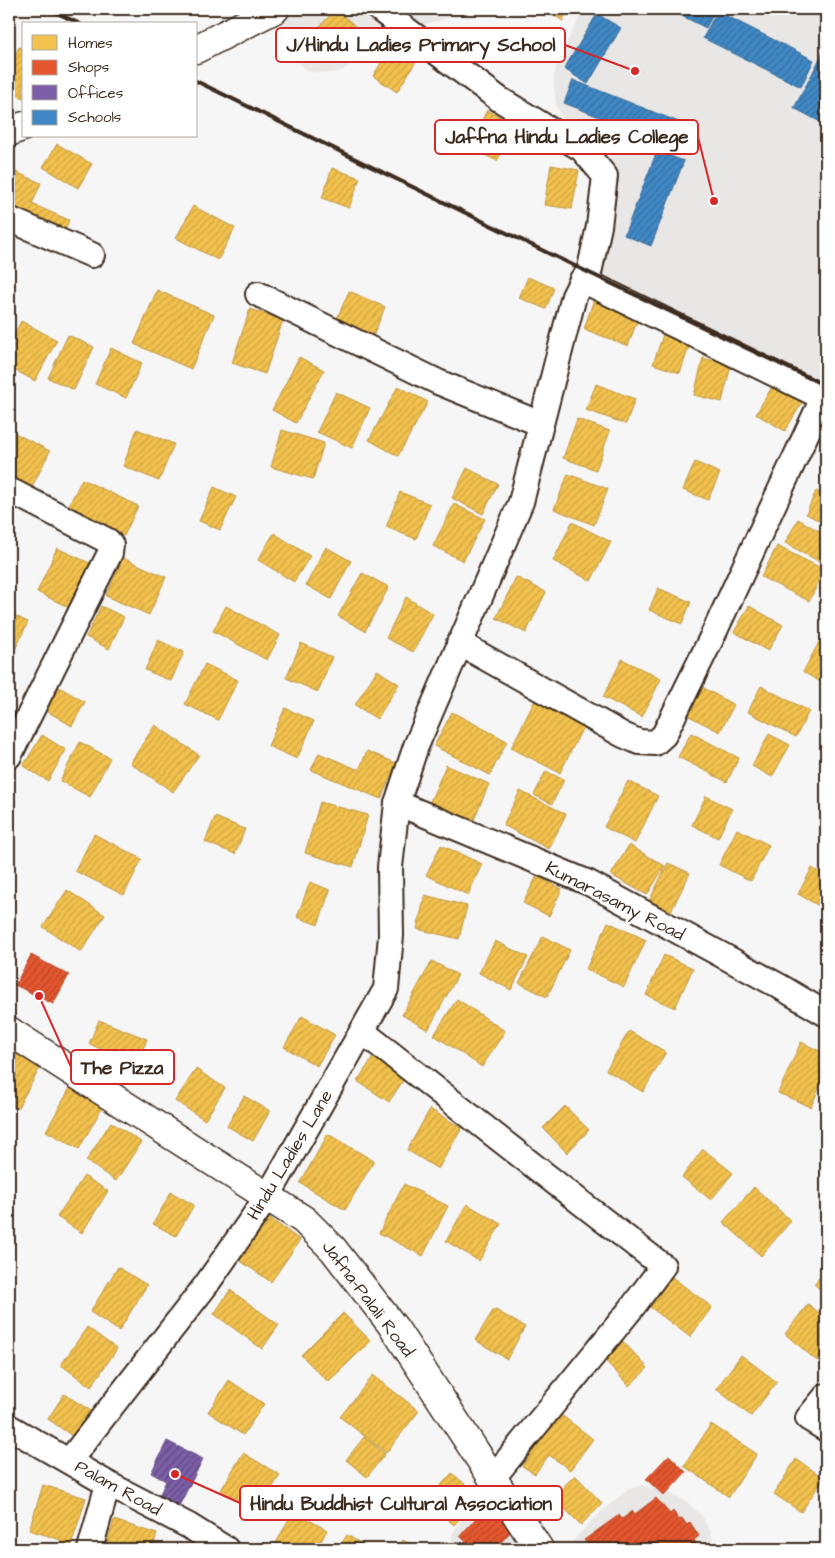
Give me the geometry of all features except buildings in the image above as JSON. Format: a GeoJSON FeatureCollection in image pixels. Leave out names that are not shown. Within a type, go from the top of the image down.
{"type":"FeatureCollection","features":[{"type":"Feature","properties":{"kind":"main road"},"geometry":{"type":"LineString","coordinates":[[198,48],[275,9]]}},
{"type":"Feature","properties":{"kind":"main road"},"geometry":{"type":"LineString","coordinates":[[9,132],[22,127]]}},
{"type":"Feature","properties":{"kind":"main road","name":"Jafna-Palali Road"},"geometry":{"type":"LineString","coordinates":[[9,1031],[304,1220],[333,1249],[395,1329],[538,1549]]}},
{"type":"Feature","properties":{"kind":"street","name":"Hindu Ladies Lane"},"geometry":{"type":"LineString","coordinates":[[69,1461],[206,1285],[268,1196],[386,989],[392,936],[390,867],[397,803],[416,746],[521,502],[574,296],[582,280],[589,273],[599,226],[605,176],[582,149],[499,98],[378,9]]}},
{"type":"Feature","properties":{"kind":"street"},"geometry":{"type":"LineString","coordinates":[[9,219],[92,255]]}},
{"type":"Feature","properties":{"kind":"street"},"geometry":{"type":"LineString","coordinates":[[460,643],[622,735],[639,742],[655,743],[664,734],[713,635],[825,398],[582,280]]}},
{"type":"Feature","properties":{"kind":"street"},"geometry":{"type":"LineString","coordinates":[[258,294],[438,382],[541,424]]}},
{"type":"Feature","properties":{"kind":"street"},"geometry":{"type":"LineString","coordinates":[[9,490],[108,541],[111,545],[110,553],[9,756]]}},
{"type":"Feature","properties":{"kind":"street","name":"Kumarasamy Road"},"geometry":{"type":"LineString","coordinates":[[397,803],[589,884],[779,986],[826,1014]]}},
{"type":"Feature","properties":{"kind":"street"},"geometry":{"type":"LineString","coordinates":[[363,1032],[663,1266],[631,1309],[492,1479]]}},
{"type":"Feature","properties":{"kind":"street"},"geometry":{"type":"LineString","coordinates":[[826,1396],[808,1418],[826,1429]]}},
{"type":"Feature","properties":{"kind":"street","name":"Palam Road"},"geometry":{"type":"LineString","coordinates":[[9,1427],[108,1484],[189,1526],[226,1549]]}},
{"type":"Feature","properties":{"kind":"street"},"geometry":{"type":"LineString","coordinates":[[90,1549],[108,1484]]}},
{"type":"Feature","properties":{"kind":"shaded area"},"geometry":{"type":"Polygon","coordinates":[[[275,9],[471,9],[467,13],[400,31],[342,71],[330,73],[310,72],[301,66],[275,9]]]}},
{"type":"Feature","properties":{"kind":"shaded area"},"geometry":{"type":"Polygon","coordinates":[[[584,9],[826,9],[826,386],[589,273],[605,177],[582,149],[564,122],[556,105],[553,81],[557,62],[584,9]]]}},
{"type":"Feature","properties":{"kind":"shaded area"},"geometry":{"type":"Polygon","coordinates":[[[642,1485],[672,1494],[688,1503],[703,1517],[711,1533],[713,1549],[565,1549],[593,1519],[616,1499],[629,1489],[642,1485]]]}},
{"type":"Feature","properties":{"kind":"shaded area"},"geometry":{"type":"Polygon","coordinates":[[[504,1497],[531,1538],[519,1549],[454,1549],[452,1547],[452,1534],[461,1521],[475,1510],[504,1497]]]}},
{"type":"Feature","properties":{"kind":"railway"},"geometry":{"type":"LineString","coordinates":[[49,9],[76,22]]}},
{"type":"Feature","properties":{"kind":"railway"},"geometry":{"type":"LineString","coordinates":[[198,82],[554,256],[826,386]]}},
{"type":"Feature","properties":{"kind":"place","name":"J/Hindu Ladies Primary School"},"geometry":{"type":"Point","coordinates":[635,71]}},
{"type":"Feature","properties":{"kind":"place","name":"Jaffna Hindu Ladies College"},"geometry":{"type":"Point","coordinates":[714,201]}},
{"type":"Feature","properties":{"kind":"place","name":"The Pizza"},"geometry":{"type":"Point","coordinates":[39,996]}},
{"type":"Feature","properties":{"kind":"place","name":"Hindu Buddhist Cultural Association"},"geometry":{"type":"Point","coordinates":[175,1474]}}]}
